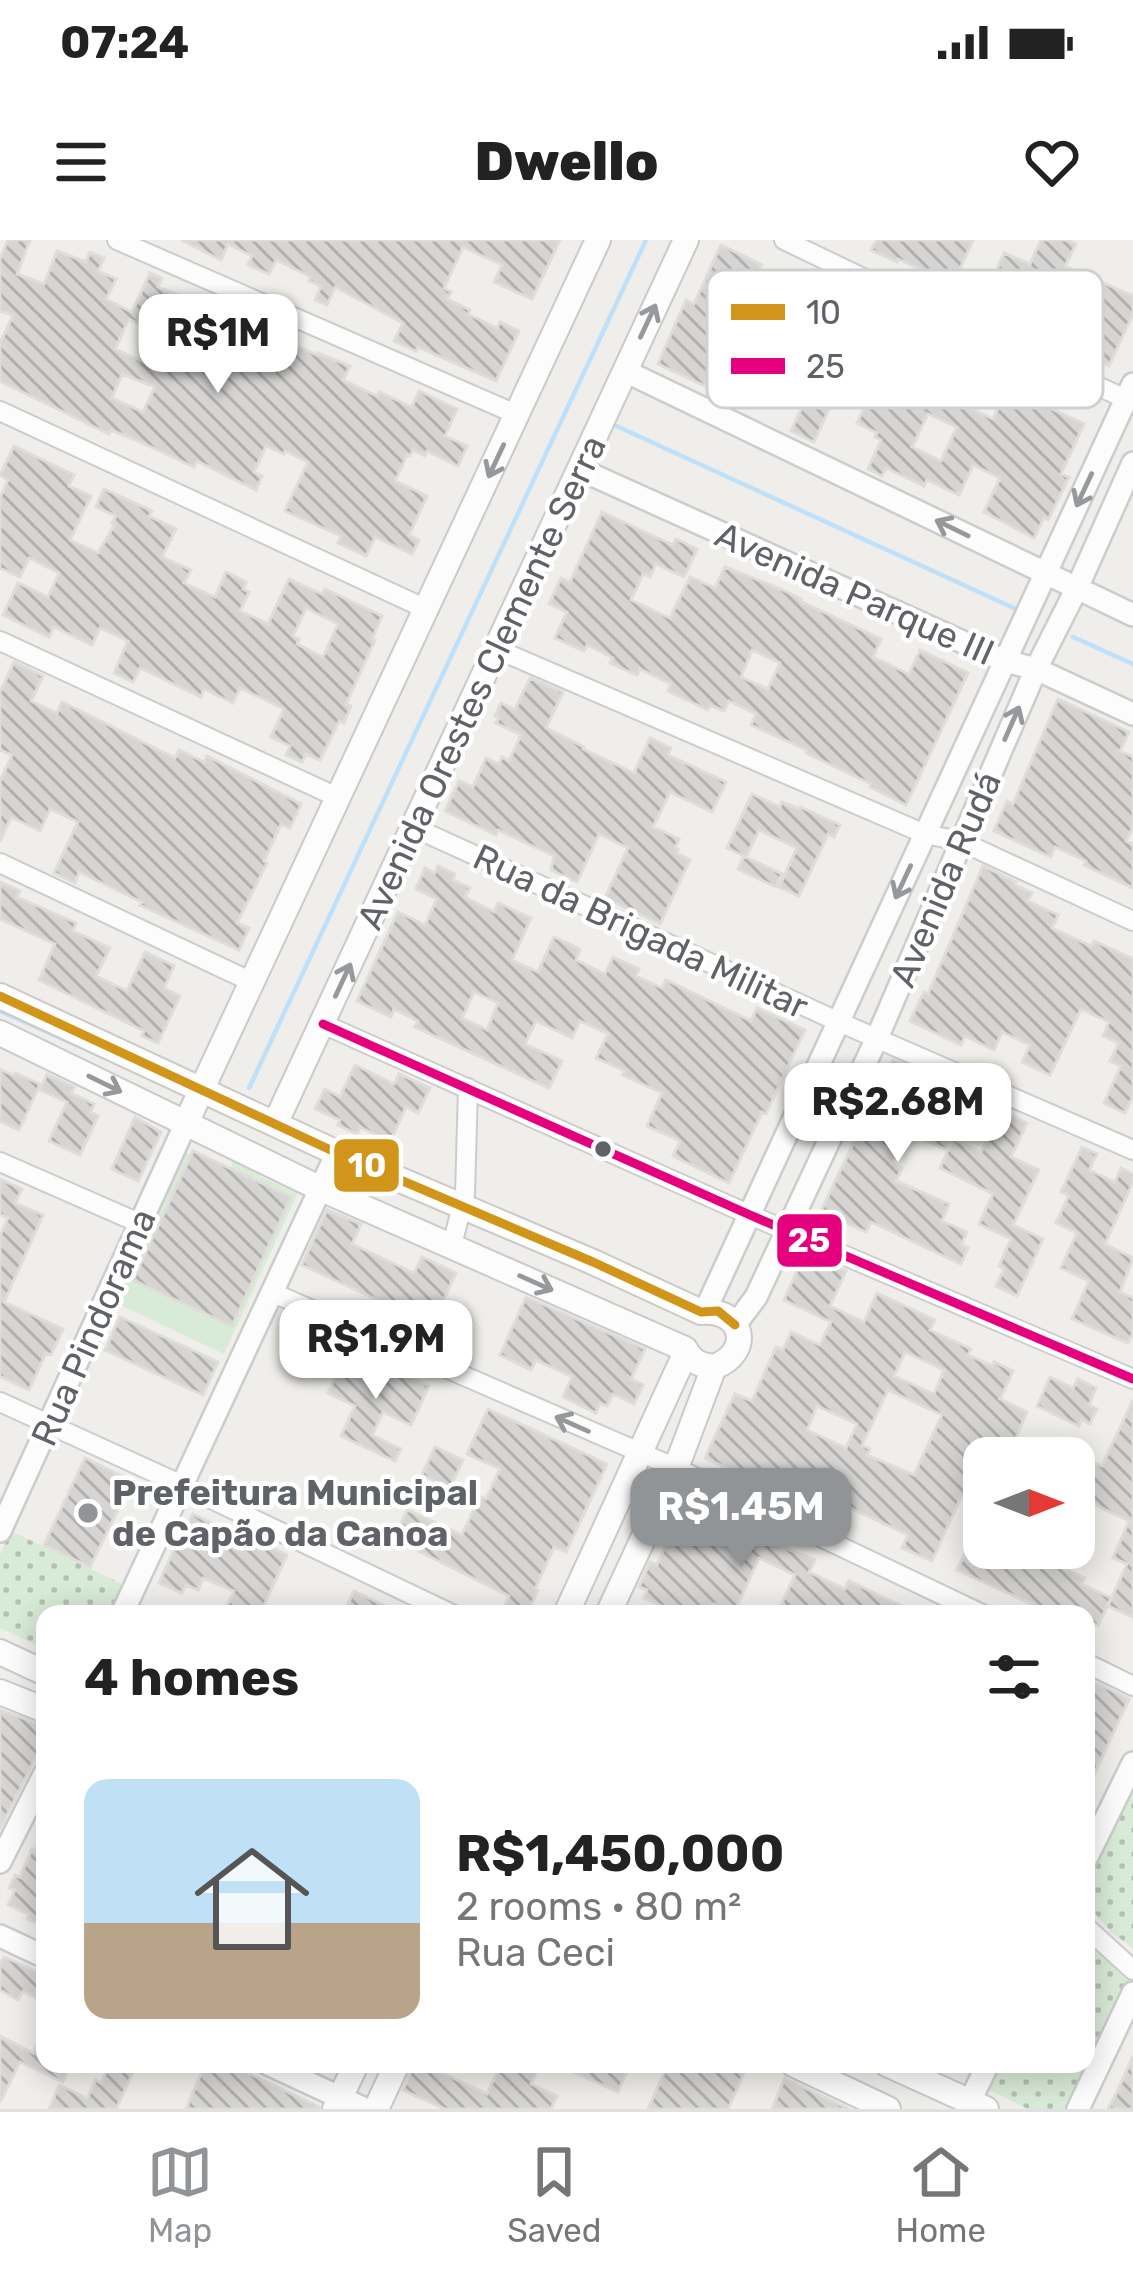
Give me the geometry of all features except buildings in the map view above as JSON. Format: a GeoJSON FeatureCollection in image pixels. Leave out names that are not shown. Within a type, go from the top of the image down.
{"type":"FeatureCollection","features":[{"type":"Feature","properties":{"kind":"main road"},"geometry":{"type":"LineString","coordinates":[[186,1124],[598,240]]}},
{"type":"Feature","properties":{"kind":"main road","name":"Avenida Orestes Clemente Serra"},"geometry":{"type":"LineString","coordinates":[[275,1124],[686,240]]}},
{"type":"Feature","properties":{"kind":"main road"},"geometry":{"type":"LineString","coordinates":[[0,996],[337,1153],[703,1312],[725,1314],[735,1325]]}},
{"type":"Feature","properties":{"kind":"main road"},"geometry":{"type":"LineString","coordinates":[[0,1033],[320,1188],[685,1350],[695,1362],[715,1367]]}},
{"type":"Feature","properties":{"kind":"main road","name":"Avenida Rudá"},"geometry":{"type":"LineString","coordinates":[[570,1605],[685,1350],[684,1330],[703,1312]]}},
{"type":"Feature","properties":{"kind":"main road","name":"Avenida Rudá"},"geometry":{"type":"LineString","coordinates":[[612,1605],[676,1468],[715,1367],[727,1361],[738,1345],[735,1325]]}},
{"type":"Feature","properties":{"kind":"main road"},"geometry":{"type":"LineString","coordinates":[[0,1652],[36,1669]]}},
{"type":"Feature","properties":{"kind":"main road"},"geometry":{"type":"LineString","coordinates":[[0,1692],[36,1706]]}},
{"type":"Feature","properties":{"kind":"main road"},"geometry":{"type":"LineString","coordinates":[[337,2104],[352,2073]]}},
{"type":"Feature","properties":{"kind":"main road"},"geometry":{"type":"LineString","coordinates":[[376,2109],[393,2073]]}},
{"type":"Feature","properties":{"kind":"main road"},"geometry":{"type":"LineString","coordinates":[[812,2073],[888,2109]]}},
{"type":"Feature","properties":{"kind":"main road"},"geometry":{"type":"LineString","coordinates":[[906,2073],[974,2106]]}},
{"type":"Feature","properties":{"kind":"street"},"geometry":{"type":"LineString","coordinates":[[117,240],[518,415]]}},
{"type":"Feature","properties":{"kind":"street"},"geometry":{"type":"LineString","coordinates":[[784,240],[846,270]]}},
{"type":"Feature","properties":{"kind":"street"},"geometry":{"type":"LineString","coordinates":[[626,370],[1133,615]]}},
{"type":"Feature","properties":{"kind":"street"},"geometry":{"type":"LineString","coordinates":[[1103,383],[1131,395]]}},
{"type":"Feature","properties":{"kind":"street","name":"Avenida Rudá"},"geometry":{"type":"LineString","coordinates":[[703,1312],[1131,395]]}},
{"type":"Feature","properties":{"kind":"street"},"geometry":{"type":"LineString","coordinates":[[0,411],[426,609]]}},
{"type":"Feature","properties":{"kind":"street","name":"Avenida Rudá"},"geometry":{"type":"LineString","coordinates":[[735,1325],[756,1297],[877,1038],[1036,669],[1133,463]]}},
{"type":"Feature","properties":{"kind":"street","name":"Avenida Parque III"},"geometry":{"type":"LineString","coordinates":[[579,469],[1133,714]]}},
{"type":"Feature","properties":{"kind":"street"},"geometry":{"type":"LineString","coordinates":[[0,641],[339,798]]}},
{"type":"Feature","properties":{"kind":"street"},"geometry":{"type":"LineString","coordinates":[[494,648],[926,834],[960,842],[1133,921]]}},
{"type":"Feature","properties":{"kind":"street","name":"Rua da Brigada Militar"},"geometry":{"type":"LineString","coordinates":[[413,827],[838,1022],[1133,1150]]}},
{"type":"Feature","properties":{"kind":"street"},"geometry":{"type":"LineString","coordinates":[[0,863],[254,982]]}},
{"type":"Feature","properties":{"kind":"street"},"geometry":{"type":"LineString","coordinates":[[322,1024],[750,1215],[1133,1378]]}},
{"type":"Feature","properties":{"kind":"street"},"geometry":{"type":"LineString","coordinates":[[452,1245],[464,1207],[468,1088]]}},
{"type":"Feature","properties":{"kind":"street","name":"Rua Pindorama"},"geometry":{"type":"LineString","coordinates":[[0,1531],[186,1124]]}},
{"type":"Feature","properties":{"kind":"street"},"geometry":{"type":"LineString","coordinates":[[126,1605],[337,1153]]}},
{"type":"Feature","properties":{"kind":"street"},"geometry":{"type":"LineString","coordinates":[[0,1162],[140,1223]]}},
{"type":"Feature","properties":{"kind":"street"},"geometry":{"type":"LineString","coordinates":[[271,1292],[676,1468],[963,1605]]}},
{"type":"Feature","properties":{"kind":"street"},"geometry":{"type":"LineString","coordinates":[[0,1402],[433,1605]]}},
{"type":"Feature","properties":{"kind":"street"},"geometry":{"type":"LineString","coordinates":[[1095,1668],[1133,1686]]}},
{"type":"Feature","properties":{"kind":"street"},"geometry":{"type":"LineString","coordinates":[[1095,1841],[1133,1763]]}},
{"type":"Feature","properties":{"kind":"street"},"geometry":{"type":"LineString","coordinates":[[0,1862],[36,1791]]}},
{"type":"Feature","properties":{"kind":"street"},"geometry":{"type":"LineString","coordinates":[[1095,1935],[1133,1970]]}},
{"type":"Feature","properties":{"kind":"street"},"geometry":{"type":"LineString","coordinates":[[0,1936],[36,1953]]}},
{"type":"Feature","properties":{"kind":"street"},"geometry":{"type":"LineString","coordinates":[[1078,2109],[1133,1993]]}},
{"type":"Feature","properties":{"kind":"street"},"geometry":{"type":"LineString","coordinates":[[284,2073],[337,2104],[365,2109]]}},
{"type":"Feature","properties":{"kind":"street"},"geometry":{"type":"LineString","coordinates":[[974,2106],[985,2073]]}},
{"type":"Feature","properties":{"kind":"green space"},"geometry":{"type":"Polygon","coordinates":[[[185,1152],[229,1172],[236,1155],[262,1167],[259,1176],[298,1193],[224,1354],[114,1302],[185,1152]]]}},
{"type":"Feature","properties":{"kind":"green space"},"geometry":{"type":"Polygon","coordinates":[[[11,1531],[122,1584],[112,1605],[36,1605],[36,1645],[0,1628],[0,1555],[11,1531]]]}},
{"type":"Feature","properties":{"kind":"green space"},"geometry":{"type":"Polygon","coordinates":[[[1133,1775],[1133,1948],[1095,1913],[1095,1859],[1133,1775]]]}},
{"type":"Feature","properties":{"kind":"green space"},"geometry":{"type":"Polygon","coordinates":[[[1095,1940],[1133,1974],[1095,2054],[1095,1940]]]}},
{"type":"Feature","properties":{"kind":"green space"},"geometry":{"type":"Polygon","coordinates":[[[995,2073],[1086,2073],[1069,2109],[1028,2109],[987,2089],[995,2073]]]}},
{"type":"Feature","properties":{"kind":"waterway"},"geometry":{"type":"LineString","coordinates":[[249,1088],[646,240]]}},
{"type":"Feature","properties":{"kind":"waterway"},"geometry":{"type":"LineString","coordinates":[[612,424],[1016,609]]}},
{"type":"Feature","properties":{"kind":"waterway"},"geometry":{"type":"LineString","coordinates":[[1073,637],[1133,664]]}},
{"type":"Feature","properties":{"kind":"waterway"},"geometry":{"type":"LineString","coordinates":[[0,1011],[110,1060]]}},
{"type":"Feature","properties":{"kind":"transit line","name":"10"},"geometry":{"type":"LineString","coordinates":[[0,996],[337,1153],[701,1312],[718,1311],[735,1325]]}},
{"type":"Feature","properties":{"kind":"transit line","name":"25"},"geometry":{"type":"LineString","coordinates":[[323,1024],[1133,1379]]}},
{"type":"Feature","properties":{"kind":"place","name":"Prefeitura Municipal de Capão da Canoa"},"geometry":{"type":"Point","coordinates":[88,1513]}}]}
